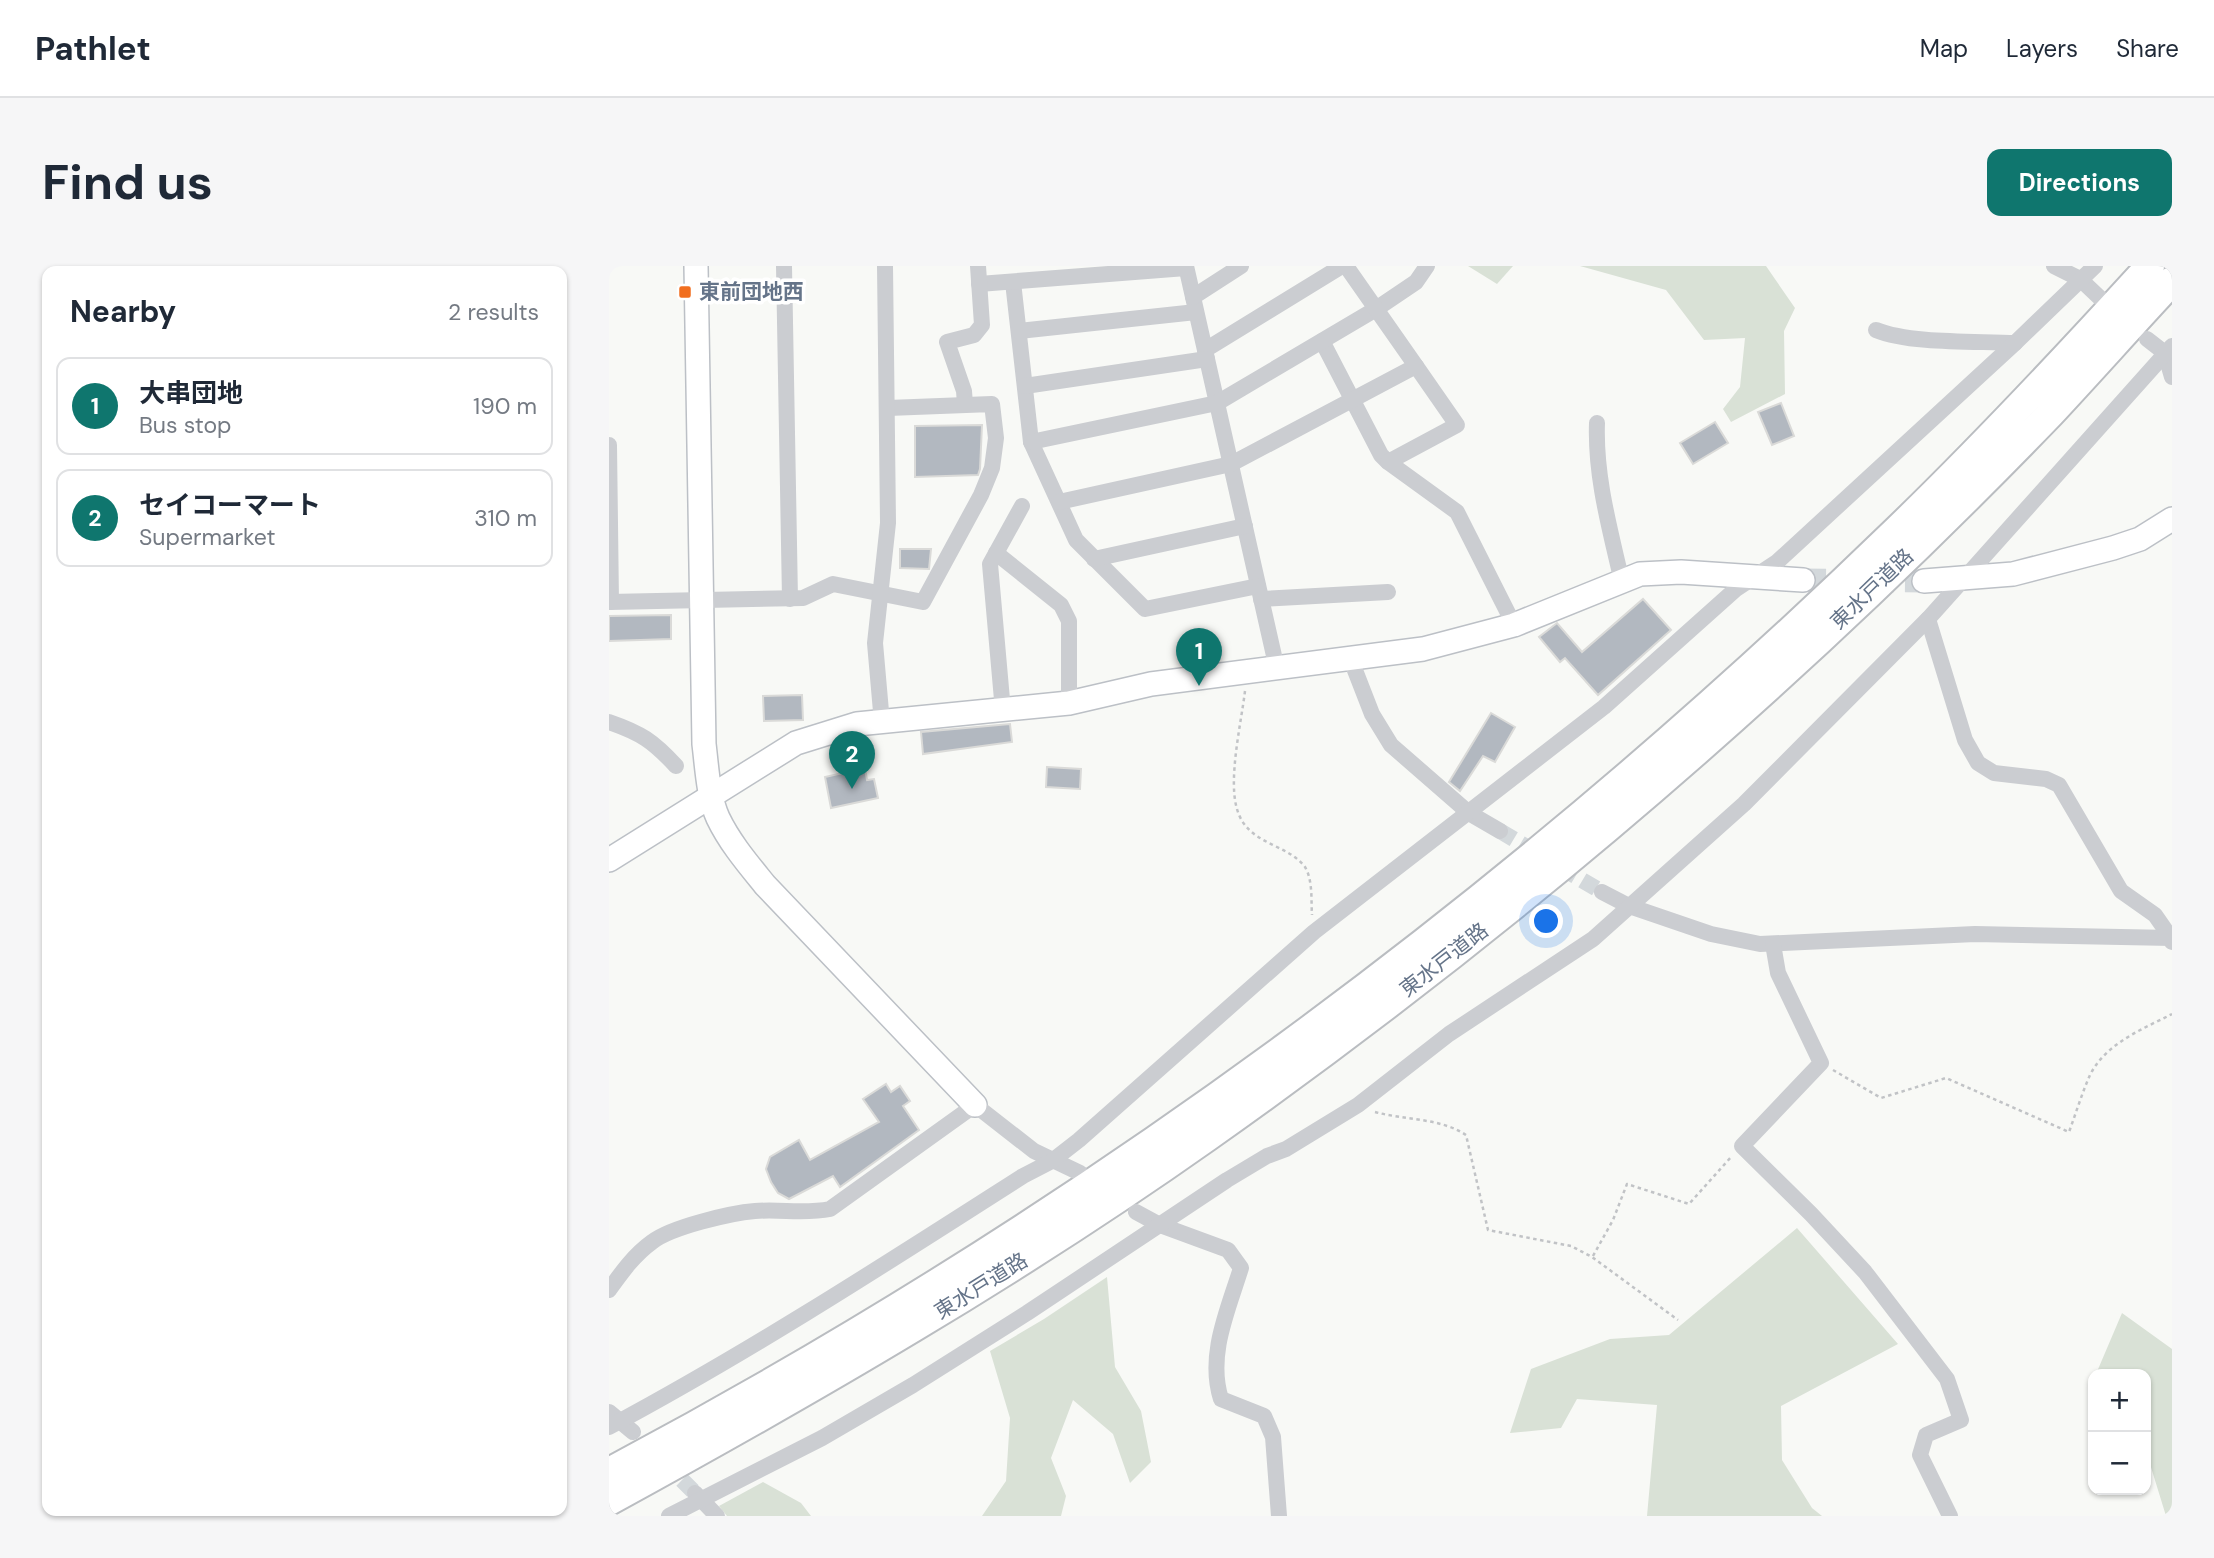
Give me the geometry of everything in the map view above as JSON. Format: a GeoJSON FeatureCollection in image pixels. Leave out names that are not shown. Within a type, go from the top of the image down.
{"type":"FeatureCollection","features":[{"type":"Feature","properties":{"kind":"highway","name":"東水戸道路"},"geometry":{"type":"LineString","coordinates":[[609,1472],[809,1361],[1074,1196],[1189,1118],[1403,960],[1556,837],[1779,642],[1899,528],[2025,401],[2150,266]]}},
{"type":"Feature","properties":{"kind":"highway","name":"東水戸道路"},"geometry":{"type":"LineString","coordinates":[[609,1501],[823,1382],[936,1315],[1089,1217],[1216,1130],[1419,980],[1563,865],[1682,764],[1796,661],[1917,546],[2050,413],[2172,281]]}},
{"type":"Feature","properties":{"kind":"street"},"geometry":{"type":"LineString","coordinates":[[696,266],[704,744],[711,796],[717,817],[734,846],[765,885],[975,1105],[1034,1151],[1080,1173]]}},
{"type":"Feature","properties":{"kind":"street"},"geometry":{"type":"LineString","coordinates":[[784,266],[790,599]]}},
{"type":"Feature","properties":{"kind":"street"},"geometry":{"type":"LineString","coordinates":[[882,723],[875,643],[888,523],[885,266]]}},
{"type":"Feature","properties":{"kind":"street"},"geometry":{"type":"LineString","coordinates":[[965,404],[964,391],[947,342],[974,335],[982,325],[978,266]]}},
{"type":"Feature","properties":{"kind":"street"},"geometry":{"type":"LineString","coordinates":[[1019,331],[1195,304],[1241,266]]}},
{"type":"Feature","properties":{"kind":"street"},"geometry":{"type":"LineString","coordinates":[[1025,386],[1206,354],[1344,266],[1457,425],[1388,462]]}},
{"type":"Feature","properties":{"kind":"street"},"geometry":{"type":"LineString","coordinates":[[1031,442],[1217,403],[1376,309],[1416,282],[1427,266]]}},
{"type":"Feature","properties":{"kind":"street"},"geometry":{"type":"LineString","coordinates":[[2054,266],[2080,279],[2100,298]]}},
{"type":"Feature","properties":{"kind":"street"},"geometry":{"type":"LineString","coordinates":[[618,1423],[838,1295],[1023,1176],[1052,1161],[1079,1140],[1314,932],[1604,707],[1736,589],[1777,562],[2015,344],[2095,266]]}},
{"type":"Feature","properties":{"kind":"street"},"geometry":{"type":"LineString","coordinates":[[979,284],[1186,267],[1277,669]]}},
{"type":"Feature","properties":{"kind":"street"},"geometry":{"type":"LineString","coordinates":[[1013,282],[1031,442],[1076,540],[1145,609],[1260,593],[1388,592]]}},
{"type":"Feature","properties":{"kind":"street"},"geometry":{"type":"LineString","coordinates":[[1876,330],[1913,338],[2015,344]]}},
{"type":"Feature","properties":{"kind":"street"},"geometry":{"type":"LineString","coordinates":[[2147,339],[2169,349]]}},
{"type":"Feature","properties":{"kind":"street"},"geometry":{"type":"LineString","coordinates":[[1322,341],[1381,455],[1457,512],[1514,625]]}},
{"type":"Feature","properties":{"kind":"street"},"geometry":{"type":"LineString","coordinates":[[2169,349],[2172,377]]}},
{"type":"Feature","properties":{"kind":"street"},"geometry":{"type":"LineString","coordinates":[[669,1516],[697,1495],[821,1438],[913,1385],[1227,1180],[1268,1156],[1286,1149],[1358,1105],[1449,1034],[1593,939],[1744,804],[1928,620],[2169,349]]}},
{"type":"Feature","properties":{"kind":"street"},"geometry":{"type":"LineString","coordinates":[[1059,502],[1231,464],[1416,366]]}},
{"type":"Feature","properties":{"kind":"street"},"geometry":{"type":"LineString","coordinates":[[609,445],[610,602],[803,598],[833,584],[923,602],[981,495],[992,468],[996,438],[992,404],[888,408]]}},
{"type":"Feature","properties":{"kind":"street"},"geometry":{"type":"LineString","coordinates":[[1597,423],[1599,478],[1622,582]]}},
{"type":"Feature","properties":{"kind":"street"},"geometry":{"type":"LineString","coordinates":[[1003,711],[990,564],[1022,506]]}},
{"type":"Feature","properties":{"kind":"street"},"geometry":{"type":"LineString","coordinates":[[1924,581],[2013,574],[2140,539],[2172,519]]}},
{"type":"Feature","properties":{"kind":"street"},"geometry":{"type":"LineString","coordinates":[[1094,559],[1245,526]]}},
{"type":"Feature","properties":{"kind":"street"},"geometry":{"type":"LineString","coordinates":[[996,553],[1061,605],[1069,621],[1069,703]]}},
{"type":"Feature","properties":{"kind":"street"},"geometry":{"type":"LineString","coordinates":[[609,860],[796,743],[857,724],[1069,703],[1151,684],[1423,649],[1514,625],[1640,575],[1658,572],[1803,580]]}},
{"type":"Feature","properties":{"kind":"street"},"geometry":{"type":"LineString","coordinates":[[1928,620],[1965,740],[1978,763],[1994,773],[2046,779],[2059,785],[2120,891],[2155,915],[2172,939]]}},
{"type":"Feature","properties":{"kind":"street"},"geometry":{"type":"LineString","coordinates":[[1351,660],[1371,714],[1391,745],[1469,813],[1500,831]]}},
{"type":"Feature","properties":{"kind":"street"},"geometry":{"type":"LineString","coordinates":[[609,722],[654,742],[676,766]]}},
{"type":"Feature","properties":{"kind":"street"},"geometry":{"type":"LineString","coordinates":[[1602,892],[1629,906],[1711,934],[1760,944],[1975,934],[2172,939]]}},
{"type":"Feature","properties":{"kind":"street"},"geometry":{"type":"LineString","coordinates":[[1773,943],[1778,973],[1821,1063],[1742,1146],[1865,1272],[1947,1379],[1961,1420],[1926,1435],[1920,1455],[1950,1516]]}},
{"type":"Feature","properties":{"kind":"street"},"geometry":{"type":"LineString","coordinates":[[609,1290],[635,1256],[655,1240],[677,1231],[709,1220],[755,1211],[810,1213],[830,1209],[975,1105]]}},
{"type":"Feature","properties":{"kind":"street"},"geometry":{"type":"LineString","coordinates":[[1136,1212],[1160,1225],[1228,1250],[1241,1268],[1218,1344],[1216,1381],[1221,1399],[1264,1416],[1273,1437],[1279,1516]]}},
{"type":"Feature","properties":{"kind":"street"},"geometry":{"type":"LineString","coordinates":[[697,1495],[717,1516]]}},
{"type":"Feature","properties":{"kind":"path"},"geometry":{"type":"LineString","coordinates":[[1248,672],[1234,792],[1237,810],[1249,831],[1297,860],[1305,868],[1309,878],[1314,932]]}},
{"type":"Feature","properties":{"kind":"path"},"geometry":{"type":"LineString","coordinates":[[1821,1063],[1881,1098],[1946,1078],[2070,1132],[2091,1074],[2106,1054],[2128,1037],[2172,1014]]}},
{"type":"Feature","properties":{"kind":"path"},"geometry":{"type":"LineString","coordinates":[[1358,1105],[1377,1113],[1443,1125],[1466,1135],[1488,1230],[1571,1246],[1592,1257],[1678,1320]]}},
{"type":"Feature","properties":{"kind":"path"},"geometry":{"type":"LineString","coordinates":[[1592,1257],[1613,1220],[1627,1184],[1689,1204],[1742,1146]]}},
{"type":"Feature","properties":{"kind":"shaded area"},"geometry":{"type":"Polygon","coordinates":[[[1468,266],[1513,266],[1497,284],[1468,266]]]}},
{"type":"Feature","properties":{"kind":"shaded area"},"geometry":{"type":"Polygon","coordinates":[[[1580,266],[1766,266],[1795,308],[1784,331],[1785,394],[1731,422],[1723,409],[1740,387],[1745,338],[1704,340],[1666,290],[1580,266]]]}},
{"type":"Feature","properties":{"kind":"shaded area"},"geometry":{"type":"Polygon","coordinates":[[[1797,1228],[1898,1344],[1781,1406],[1782,1460],[1812,1508],[1822,1516],[1647,1516],[1657,1405],[1577,1399],[1561,1428],[1510,1433],[1531,1369],[1610,1339],[1669,1335],[1797,1228]]]}},
{"type":"Feature","properties":{"kind":"shaded area"},"geometry":{"type":"Polygon","coordinates":[[[1107,1277],[1115,1367],[1141,1411],[1151,1462],[1130,1483],[1113,1434],[1073,1400],[1051,1458],[1066,1496],[1061,1516],[982,1516],[1006,1481],[1010,1418],[990,1351],[1107,1277]]]}},
{"type":"Feature","properties":{"kind":"shaded area"},"geometry":{"type":"Polygon","coordinates":[[[2122,1313],[2172,1349],[2172,1516],[2166,1516],[2151,1467],[2151,1369],[2098,1369],[2122,1313]]]}},
{"type":"Feature","properties":{"kind":"shaded area"},"geometry":{"type":"Polygon","coordinates":[[[763,1482],[801,1503],[811,1516],[727,1516],[719,1506],[763,1482]]]}},
{"type":"Feature","properties":{"kind":"building"},"geometry":{"type":"Polygon","coordinates":[[[1781,403],[1794,436],[1772,445],[1758,412],[1781,403]]]}},
{"type":"Feature","properties":{"kind":"building"},"geometry":{"type":"Polygon","coordinates":[[[1715,422],[1728,443],[1693,464],[1680,443],[1715,422]]]}},
{"type":"Feature","properties":{"kind":"building"},"geometry":{"type":"Polygon","coordinates":[[[982,425],[978,475],[915,477],[915,426],[982,425]]]}},
{"type":"Feature","properties":{"kind":"building"},"geometry":{"type":"Polygon","coordinates":[[[900,549],[931,549],[929,569],[900,568],[900,549]]]}},
{"type":"Feature","properties":{"kind":"building"},"geometry":{"type":"Polygon","coordinates":[[[1643,599],[1671,630],[1598,695],[1565,658],[1560,662],[1539,637],[1557,623],[1582,652],[1643,599]]]}},
{"type":"Feature","properties":{"kind":"building"},"geometry":{"type":"Polygon","coordinates":[[[671,615],[671,639],[609,641],[609,616],[671,615]]]}},
{"type":"Feature","properties":{"kind":"building"},"geometry":{"type":"Polygon","coordinates":[[[802,695],[803,720],[764,721],[763,696],[802,695]]]}},
{"type":"Feature","properties":{"kind":"building"},"geometry":{"type":"Polygon","coordinates":[[[1491,713],[1515,727],[1495,762],[1483,756],[1460,791],[1449,782],[1491,713]]]}},
{"type":"Feature","properties":{"kind":"building"},"geometry":{"type":"Polygon","coordinates":[[[1010,724],[1012,742],[923,754],[921,732],[1010,724]]]}},
{"type":"Feature","properties":{"kind":"building"},"geometry":{"type":"Polygon","coordinates":[[[1047,767],[1081,769],[1080,789],[1046,787],[1047,767]]]}},
{"type":"Feature","properties":{"kind":"building"},"geometry":{"type":"Polygon","coordinates":[[[865,768],[867,780],[874,779],[878,798],[831,808],[825,777],[865,768]]]}},
{"type":"Feature","properties":{"kind":"building"},"geometry":{"type":"Polygon","coordinates":[[[886,1084],[891,1092],[900,1086],[910,1101],[903,1106],[919,1130],[840,1187],[833,1176],[789,1199],[778,1193],[766,1169],[770,1157],[799,1140],[810,1160],[879,1122],[863,1099],[886,1084]]]}},
{"type":"Feature","properties":{"kind":"tunnel"},"geometry":{"type":"LineString","coordinates":[[1803,580],[1924,581]]}},
{"type":"Feature","properties":{"kind":"tunnel"},"geometry":{"type":"LineString","coordinates":[[1500,831],[1602,892]]}},
{"type":"Feature","properties":{"kind":"tunnel"},"geometry":{"type":"LineString","coordinates":[[665,1463],[693,1491]]}},
{"type":"Feature","properties":{"kind":"place","name":"東前団地西"},"geometry":{"type":"Point","coordinates":[685,292]}},
{"type":"Feature","properties":{"kind":"place","name":"大串団地"},"geometry":{"type":"Point","coordinates":[1199,686]}},
{"type":"Feature","properties":{"kind":"place","name":"セイコーマート"},"geometry":{"type":"Point","coordinates":[852,789]}}]}
